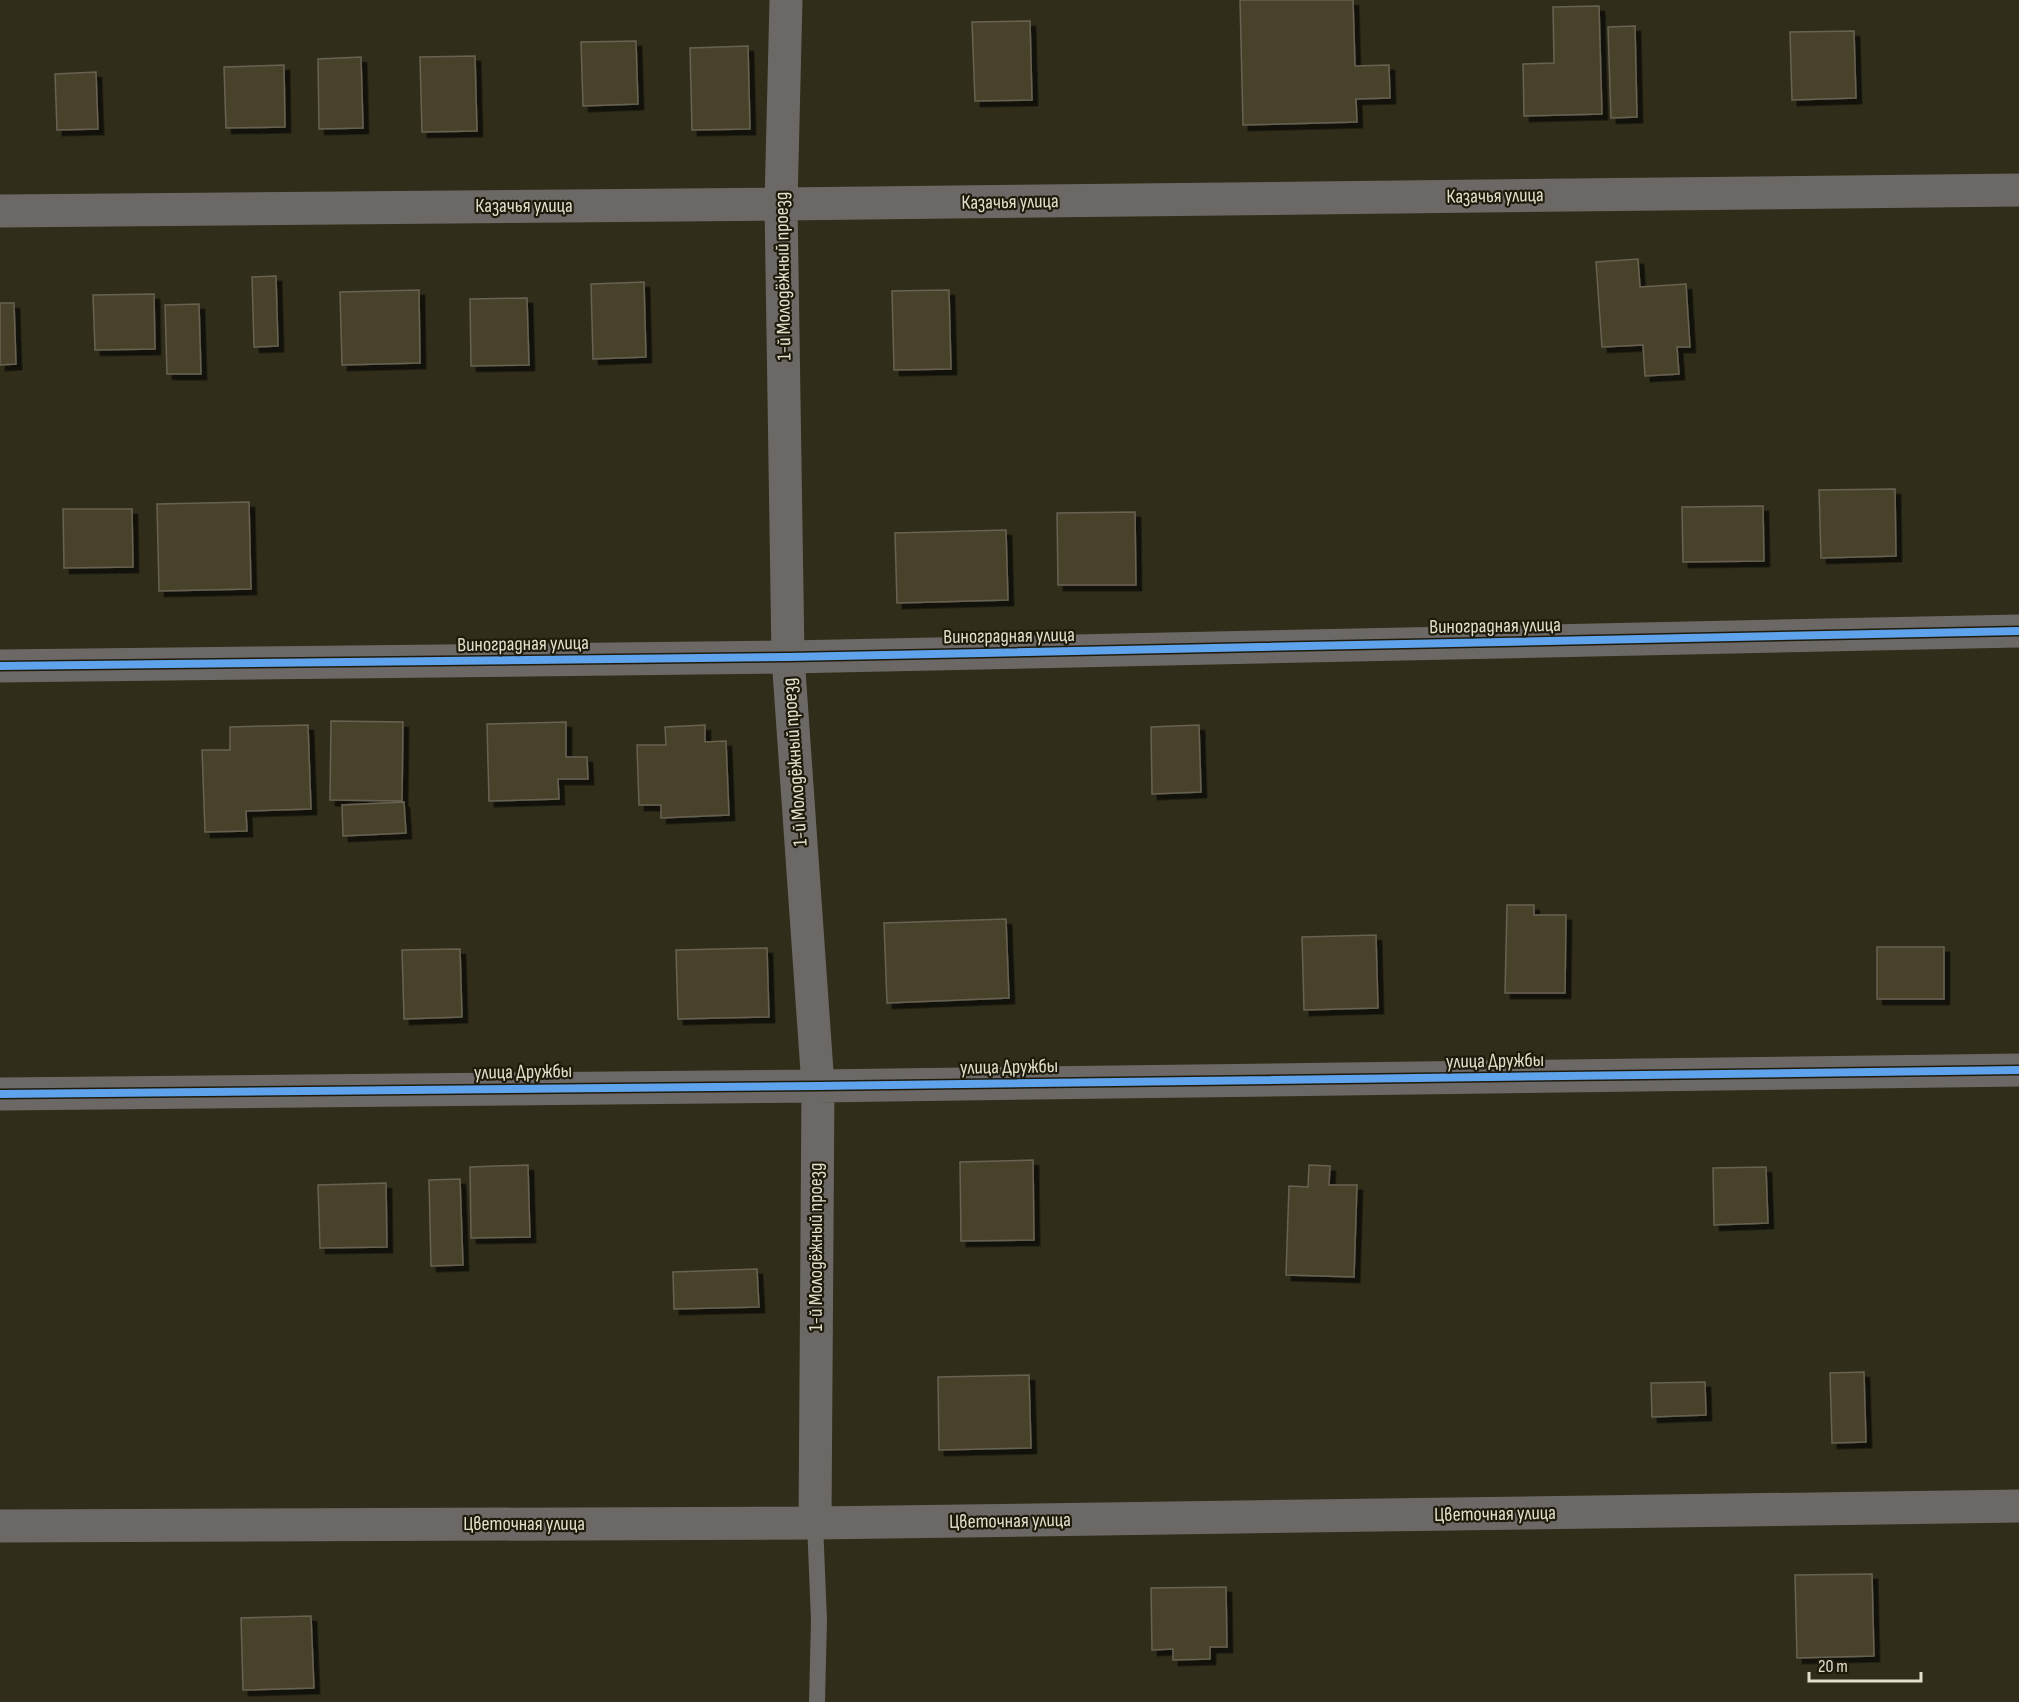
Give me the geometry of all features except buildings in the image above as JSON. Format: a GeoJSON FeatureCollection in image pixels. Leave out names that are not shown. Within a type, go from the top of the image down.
{"type":"FeatureCollection","features":[{"type":"Feature","properties":{"kind":"street","name":"1-й Молодёжный проезд"},"geometry":{"type":"LineString","coordinates":[[786,0],[781,204],[788,657],[818,1086],[814,1523]]}},
{"type":"Feature","properties":{"kind":"street","name":"Казачья улица"},"geometry":{"type":"LineString","coordinates":[[0,211],[2019,190]]}},
{"type":"Feature","properties":{"kind":"street","name":"Виноградная улица"},"geometry":{"type":"LineString","coordinates":[[0,666],[788,657],[2019,631]]}},
{"type":"Feature","properties":{"kind":"street","name":"улица Дружбы"},"geometry":{"type":"LineString","coordinates":[[0,1094],[2019,1070]]}},
{"type":"Feature","properties":{"kind":"street","name":"Цветочная улица"},"geometry":{"type":"LineString","coordinates":[[0,1526],[814,1523],[2019,1506]]}},
{"type":"Feature","properties":{"kind":"lane"},"geometry":{"type":"LineString","coordinates":[[814,1523],[819,1620],[817,1702]]}},
{"type":"Feature","properties":{"kind":"cycle path"},"geometry":{"type":"LineString","coordinates":[[0,666],[788,657],[2019,631]]}},
{"type":"Feature","properties":{"kind":"cycle path"},"geometry":{"type":"LineString","coordinates":[[0,1094],[2019,1070]]}}]}
